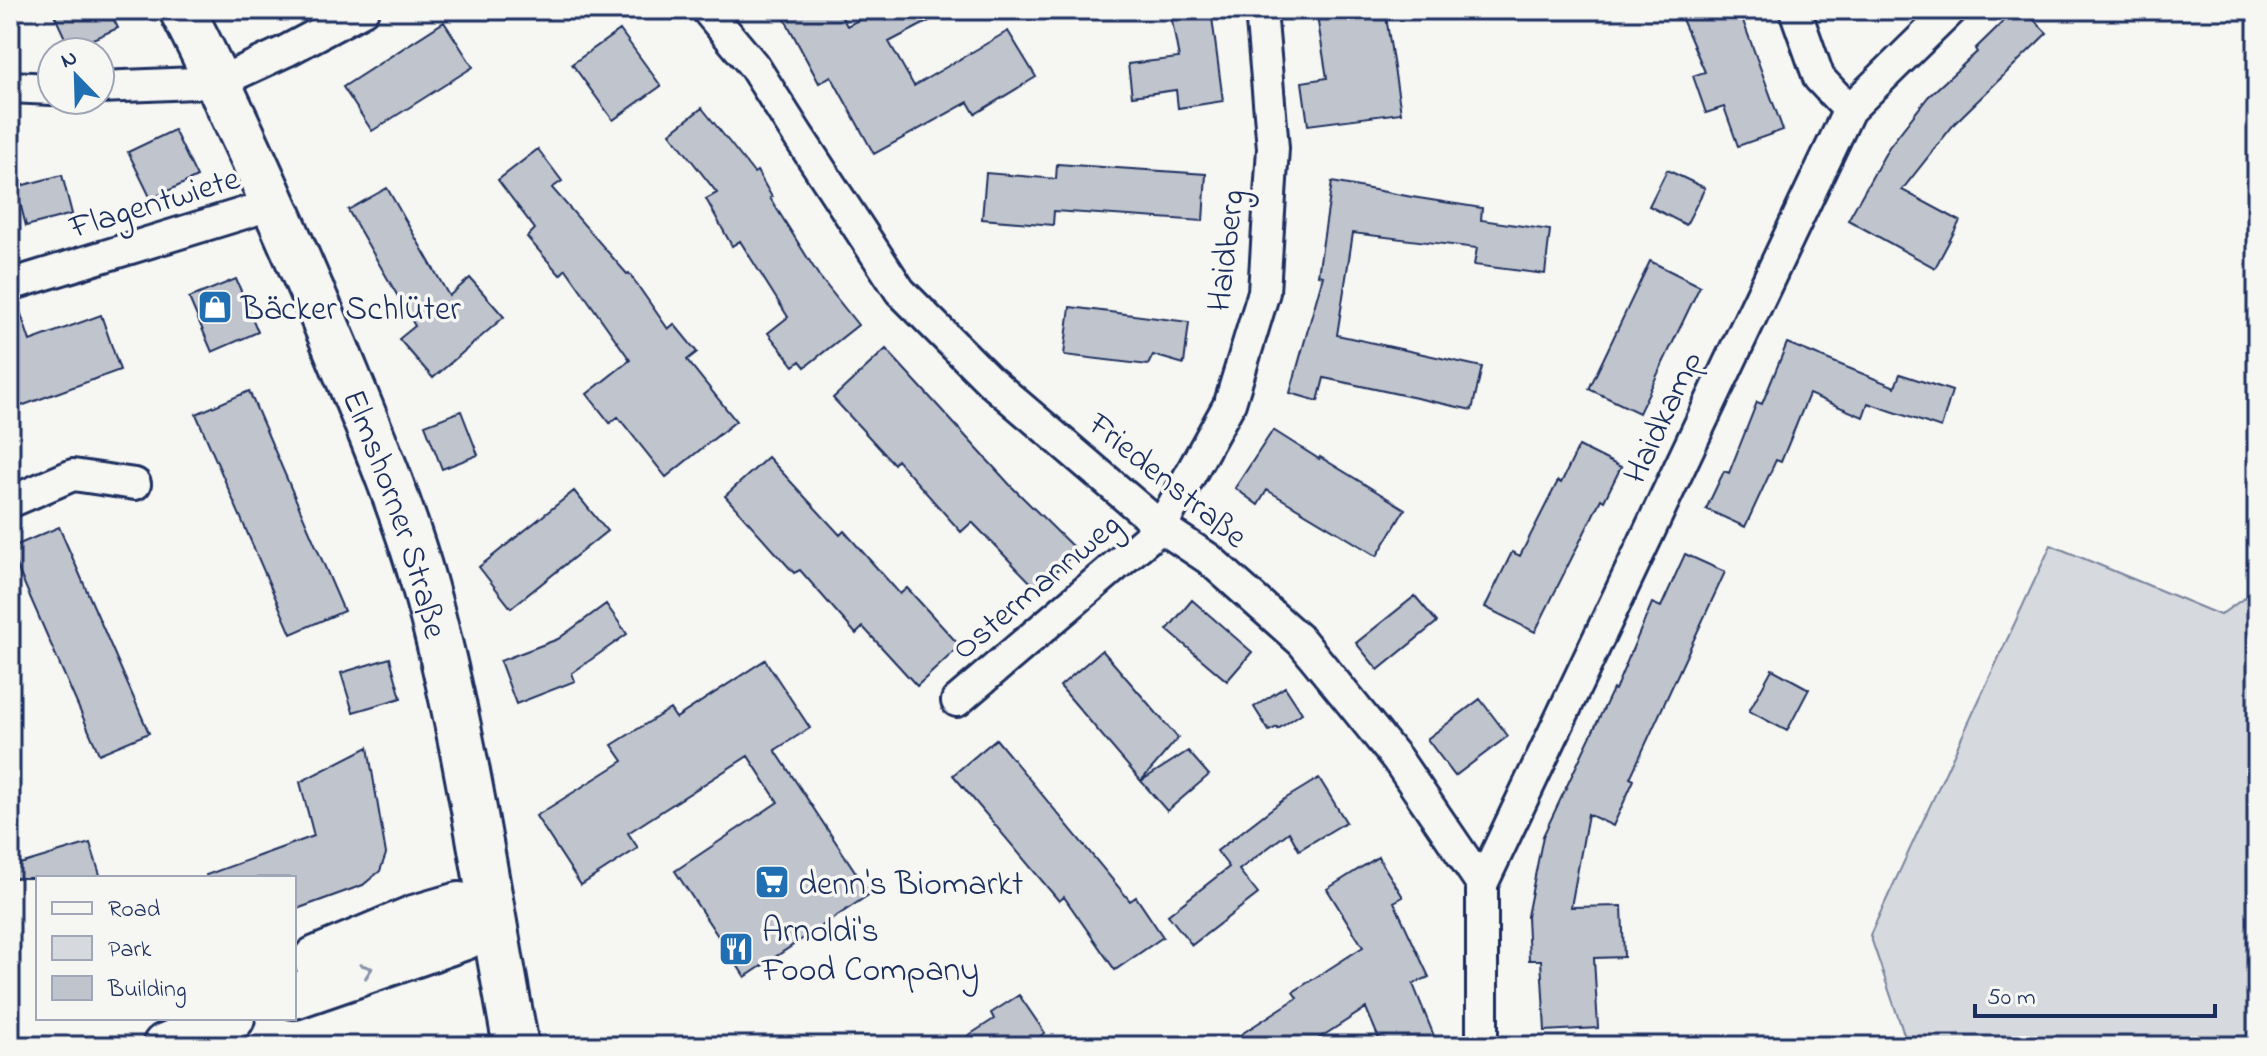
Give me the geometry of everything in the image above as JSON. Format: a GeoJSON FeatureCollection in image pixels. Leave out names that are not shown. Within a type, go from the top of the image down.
{"type":"FeatureCollection","features":[{"type":"Feature","properties":{"kind":"main road","name":"Elmshorner Straße"},"geometry":{"type":"LineString","coordinates":[[182,10],[219,82],[274,204],[376,445],[423,580],[444,658],[516,1046]]}},
{"type":"Feature","properties":{"kind":"main road"},"geometry":{"type":"LineString","coordinates":[[296,973],[318,958],[414,918],[459,905],[491,912]]}},
{"type":"Feature","properties":{"kind":"main road"},"geometry":{"type":"LineString","coordinates":[[296,995],[465,937],[491,912]]}},
{"type":"Feature","properties":{"kind":"main road"},"geometry":{"type":"LineString","coordinates":[[165,1046],[226,1020]]}},
{"type":"Feature","properties":{"kind":"street"},"geometry":{"type":"LineString","coordinates":[[116,86],[219,82],[363,10]]}},
{"type":"Feature","properties":{"kind":"street","name":"Friedenstraße"},"geometry":{"type":"LineString","coordinates":[[707,10],[754,66],[900,291],[989,380],[1161,527],[1209,559],[1302,642],[1397,759],[1482,884]]}},
{"type":"Feature","properties":{"kind":"street","name":"Haidberg"},"geometry":{"type":"LineString","coordinates":[[1161,527],[1230,403],[1264,292],[1273,148],[1261,10]]}},
{"type":"Feature","properties":{"kind":"street"},"geometry":{"type":"LineString","coordinates":[[1795,10],[1819,78],[1849,110]]}},
{"type":"Feature","properties":{"kind":"street","name":"Haidkamp"},"geometry":{"type":"LineString","coordinates":[[1482,884],[1849,110],[1951,10]]}},
{"type":"Feature","properties":{"kind":"street"},"geometry":{"type":"LineString","coordinates":[[10,87],[36,88]]}},
{"type":"Feature","properties":{"kind":"street","name":"Flagentwiete"},"geometry":{"type":"LineString","coordinates":[[10,285],[274,204]]}},
{"type":"Feature","properties":{"kind":"street"},"geometry":{"type":"LineString","coordinates":[[10,502],[73,475],[135,484]]}},
{"type":"Feature","properties":{"kind":"street","name":"Ostermannweg"},"geometry":{"type":"LineString","coordinates":[[957,701],[1161,527]]}},
{"type":"Feature","properties":{"kind":"street"},"geometry":{"type":"LineString","coordinates":[[1482,884],[1482,1046]]}},
{"type":"Feature","properties":{"kind":"green space"},"geometry":{"type":"Polygon","coordinates":[[[2051,545],[2220,615],[2257,589],[2257,1046],[1908,1046],[1870,935],[2051,545]]]}},
{"type":"Feature","properties":{"kind":"building"},"geometry":{"type":"Polygon","coordinates":[[[52,10],[109,10],[118,28],[100,36],[64,36],[52,10]]]}},
{"type":"Feature","properties":{"kind":"building"},"geometry":{"type":"Polygon","coordinates":[[[780,10],[838,10],[847,26],[878,10],[950,10],[889,42],[914,86],[1008,31],[1036,77],[975,114],[968,102],[874,154],[831,76],[819,83],[780,10]]]}},
{"type":"Feature","properties":{"kind":"building"},"geometry":{"type":"Polygon","coordinates":[[[1170,10],[1211,10],[1223,101],[1178,108],[1176,90],[1132,96],[1128,64],[1179,58],[1170,10]]]}},
{"type":"Feature","properties":{"kind":"building"},"geometry":{"type":"Polygon","coordinates":[[[1316,10],[1385,10],[1401,113],[1308,125],[1302,82],[1327,78],[1316,10]]]}},
{"type":"Feature","properties":{"kind":"building"},"geometry":{"type":"Polygon","coordinates":[[[1678,10],[1739,10],[1783,130],[1738,146],[1724,107],[1706,113],[1693,76],[1705,72],[1678,10]]]}},
{"type":"Feature","properties":{"kind":"building"},"geometry":{"type":"Polygon","coordinates":[[[2015,10],[2024,10],[2047,33],[1955,123],[1902,190],[1960,221],[1935,268],[1848,220],[1889,147],[1928,97],[1977,52],[1975,49],[2015,10]]]}},
{"type":"Feature","properties":{"kind":"building"},"geometry":{"type":"Polygon","coordinates":[[[444,22],[473,67],[372,131],[343,87],[444,22]]]}},
{"type":"Feature","properties":{"kind":"building"},"geometry":{"type":"Polygon","coordinates":[[[620,30],[661,86],[613,120],[572,64],[620,30]]]}},
{"type":"Feature","properties":{"kind":"building"},"geometry":{"type":"Polygon","coordinates":[[[702,108],[754,173],[757,171],[770,198],[819,276],[858,325],[805,367],[800,361],[794,366],[768,333],[788,317],[740,241],[732,246],[706,199],[717,193],[670,133],[702,108]]]}},
{"type":"Feature","properties":{"kind":"building"},"geometry":{"type":"Polygon","coordinates":[[[174,130],[197,177],[151,199],[128,152],[174,130]]]}},
{"type":"Feature","properties":{"kind":"building"},"geometry":{"type":"Polygon","coordinates":[[[538,149],[562,181],[552,188],[629,273],[668,329],[674,324],[697,352],[687,360],[736,421],[666,477],[618,417],[610,423],[587,394],[630,360],[566,269],[560,275],[527,237],[535,229],[498,180],[538,149]]]}},
{"type":"Feature","properties":{"kind":"building"},"geometry":{"type":"Polygon","coordinates":[[[1057,164],[1206,174],[1203,221],[1054,211],[1053,225],[982,219],[986,173],[1056,179],[1057,164]]]}},
{"type":"Feature","properties":{"kind":"building"},"geometry":{"type":"Polygon","coordinates":[[[1667,170],[1705,188],[1686,225],[1649,206],[1667,170]]]}},
{"type":"Feature","properties":{"kind":"building"},"geometry":{"type":"Polygon","coordinates":[[[62,175],[72,214],[26,226],[16,187],[62,175]]]}},
{"type":"Feature","properties":{"kind":"building"},"geometry":{"type":"Polygon","coordinates":[[[1332,182],[1482,208],[1481,220],[1550,230],[1545,274],[1474,265],[1477,248],[1353,233],[1337,335],[1482,367],[1472,410],[1324,378],[1318,401],[1290,393],[1323,276],[1318,275],[1332,182]]]}},
{"type":"Feature","properties":{"kind":"building"},"geometry":{"type":"Polygon","coordinates":[[[387,188],[449,296],[470,278],[504,317],[433,378],[399,339],[415,326],[348,210],[387,188]]]}},
{"type":"Feature","properties":{"kind":"building"},"geometry":{"type":"Polygon","coordinates":[[[1650,261],[1700,286],[1639,413],[1589,389],[1650,261]]]}},
{"type":"Feature","properties":{"kind":"building"},"geometry":{"type":"Polygon","coordinates":[[[236,279],[258,332],[212,352],[189,298],[236,279]]]}},
{"type":"Feature","properties":{"kind":"building"},"geometry":{"type":"Polygon","coordinates":[[[10,302],[17,302],[30,341],[101,315],[120,370],[10,410],[10,302]]]}},
{"type":"Feature","properties":{"kind":"building"},"geometry":{"type":"Polygon","coordinates":[[[1070,307],[1189,322],[1184,364],[1153,355],[1148,365],[1064,355],[1070,307]]]}},
{"type":"Feature","properties":{"kind":"building"},"geometry":{"type":"Polygon","coordinates":[[[1787,343],[1895,387],[1900,374],[1952,391],[1941,428],[1868,403],[1863,417],[1809,394],[1781,462],[1776,460],[1745,527],[1706,509],[1724,471],[1729,473],[1757,402],[1762,404],[1787,343]]]}},
{"type":"Feature","properties":{"kind":"building"},"geometry":{"type":"Polygon","coordinates":[[[886,349],[1011,486],[1077,551],[1037,589],[972,522],[961,532],[897,460],[894,464],[833,398],[886,349]]]}},
{"type":"Feature","properties":{"kind":"building"},"geometry":{"type":"Polygon","coordinates":[[[249,391],[344,611],[291,634],[196,414],[249,391]]]}},
{"type":"Feature","properties":{"kind":"building"},"geometry":{"type":"Polygon","coordinates":[[[461,411],[478,455],[442,469],[425,425],[461,411]]]}},
{"type":"Feature","properties":{"kind":"building"},"geometry":{"type":"Polygon","coordinates":[[[1273,430],[1405,509],[1377,556],[1267,490],[1258,505],[1235,488],[1273,430]]]}},
{"type":"Feature","properties":{"kind":"building"},"geometry":{"type":"Polygon","coordinates":[[[1579,446],[1621,467],[1604,501],[1601,499],[1535,632],[1485,607],[1512,552],[1520,556],[1579,446]]]}},
{"type":"Feature","properties":{"kind":"building"},"geometry":{"type":"Polygon","coordinates":[[[768,457],[840,535],[844,531],[900,594],[907,588],[960,646],[917,686],[863,627],[856,634],[800,570],[794,573],[725,496],[768,457]]]}},
{"type":"Feature","properties":{"kind":"building"},"geometry":{"type":"Polygon","coordinates":[[[574,491],[607,531],[511,608],[479,567],[574,491]]]}},
{"type":"Feature","properties":{"kind":"building"},"geometry":{"type":"Polygon","coordinates":[[[59,527],[149,733],[99,754],[10,551],[10,548],[59,527]]]}},
{"type":"Feature","properties":{"kind":"building"},"geometry":{"type":"Polygon","coordinates":[[[1685,554],[1725,572],[1630,778],[1634,780],[1613,826],[1588,814],[1571,907],[1622,906],[1624,957],[1594,958],[1598,1028],[1545,1031],[1541,960],[1529,960],[1527,916],[1543,836],[1615,690],[1652,603],[1661,607],[1685,554]]]}},
{"type":"Feature","properties":{"kind":"building"},"geometry":{"type":"Polygon","coordinates":[[[1415,596],[1437,622],[1378,670],[1356,643],[1415,596]]]}},
{"type":"Feature","properties":{"kind":"building"},"geometry":{"type":"Polygon","coordinates":[[[1192,600],[1252,652],[1227,681],[1167,630],[1192,600]]]}},
{"type":"Feature","properties":{"kind":"building"},"geometry":{"type":"Polygon","coordinates":[[[606,604],[627,634],[572,673],[575,681],[516,704],[500,661],[558,639],[606,604]]]}},
{"type":"Feature","properties":{"kind":"building"},"geometry":{"type":"Polygon","coordinates":[[[1102,650],[1178,738],[1141,781],[1060,686],[1102,650]]]}},
{"type":"Feature","properties":{"kind":"building"},"geometry":{"type":"Polygon","coordinates":[[[390,658],[401,698],[353,712],[341,673],[390,658]]]}},
{"type":"Feature","properties":{"kind":"building"},"geometry":{"type":"Polygon","coordinates":[[[765,660],[810,728],[775,750],[870,894],[745,977],[675,871],[778,802],[748,756],[628,833],[638,848],[581,885],[536,816],[623,761],[612,745],[670,709],[676,718],[765,660]]]}},
{"type":"Feature","properties":{"kind":"building"},"geometry":{"type":"Polygon","coordinates":[[[1772,669],[1809,689],[1787,731],[1749,711],[1772,669]]]}},
{"type":"Feature","properties":{"kind":"building"},"geometry":{"type":"Polygon","coordinates":[[[1285,687],[1302,713],[1278,729],[1269,731],[1254,707],[1285,687]]]}},
{"type":"Feature","properties":{"kind":"building"},"geometry":{"type":"Polygon","coordinates":[[[1480,699],[1508,736],[1455,776],[1427,739],[1480,699]]]}},
{"type":"Feature","properties":{"kind":"building"},"geometry":{"type":"Polygon","coordinates":[[[996,739],[1130,901],[1136,897],[1163,937],[1115,970],[1064,897],[1059,901],[953,775],[996,739]]]}},
{"type":"Feature","properties":{"kind":"building"},"geometry":{"type":"Polygon","coordinates":[[[368,747],[386,854],[380,871],[363,885],[296,909],[296,876],[206,876],[314,836],[300,782],[368,747]]]}},
{"type":"Feature","properties":{"kind":"building"},"geometry":{"type":"Polygon","coordinates":[[[1188,751],[1209,775],[1167,811],[1141,781],[1188,751]]]}},
{"type":"Feature","properties":{"kind":"building"},"geometry":{"type":"Polygon","coordinates":[[[1319,778],[1346,822],[1299,850],[1289,832],[1239,870],[1258,894],[1192,945],[1168,915],[1229,867],[1217,851],[1283,800],[1319,778]]]}},
{"type":"Feature","properties":{"kind":"building"},"geometry":{"type":"Polygon","coordinates":[[[90,843],[100,876],[10,878],[10,867],[90,843]]]}},
{"type":"Feature","properties":{"kind":"building"},"geometry":{"type":"Polygon","coordinates":[[[1378,857],[1403,897],[1394,902],[1429,977],[1413,984],[1438,1046],[1382,1046],[1366,1008],[1307,1046],[1223,1046],[1297,998],[1293,992],[1363,947],[1327,889],[1378,857]]]}},
{"type":"Feature","properties":{"kind":"building"},"geometry":{"type":"Polygon","coordinates":[[[1019,995],[1045,1033],[1024,1046],[952,1046],[994,1019],[991,1013],[1019,995]]]}},
{"type":"Feature","properties":{"kind":"place","name":"Bäcker Schlüter"},"geometry":{"type":"Point","coordinates":[215,307]}},
{"type":"Feature","properties":{"kind":"place","name":"denn's Biomarkt"},"geometry":{"type":"Point","coordinates":[772,882]}},
{"type":"Feature","properties":{"kind":"place","name":"Arnoldi's Food Company"},"geometry":{"type":"Point","coordinates":[736,949]}}]}
